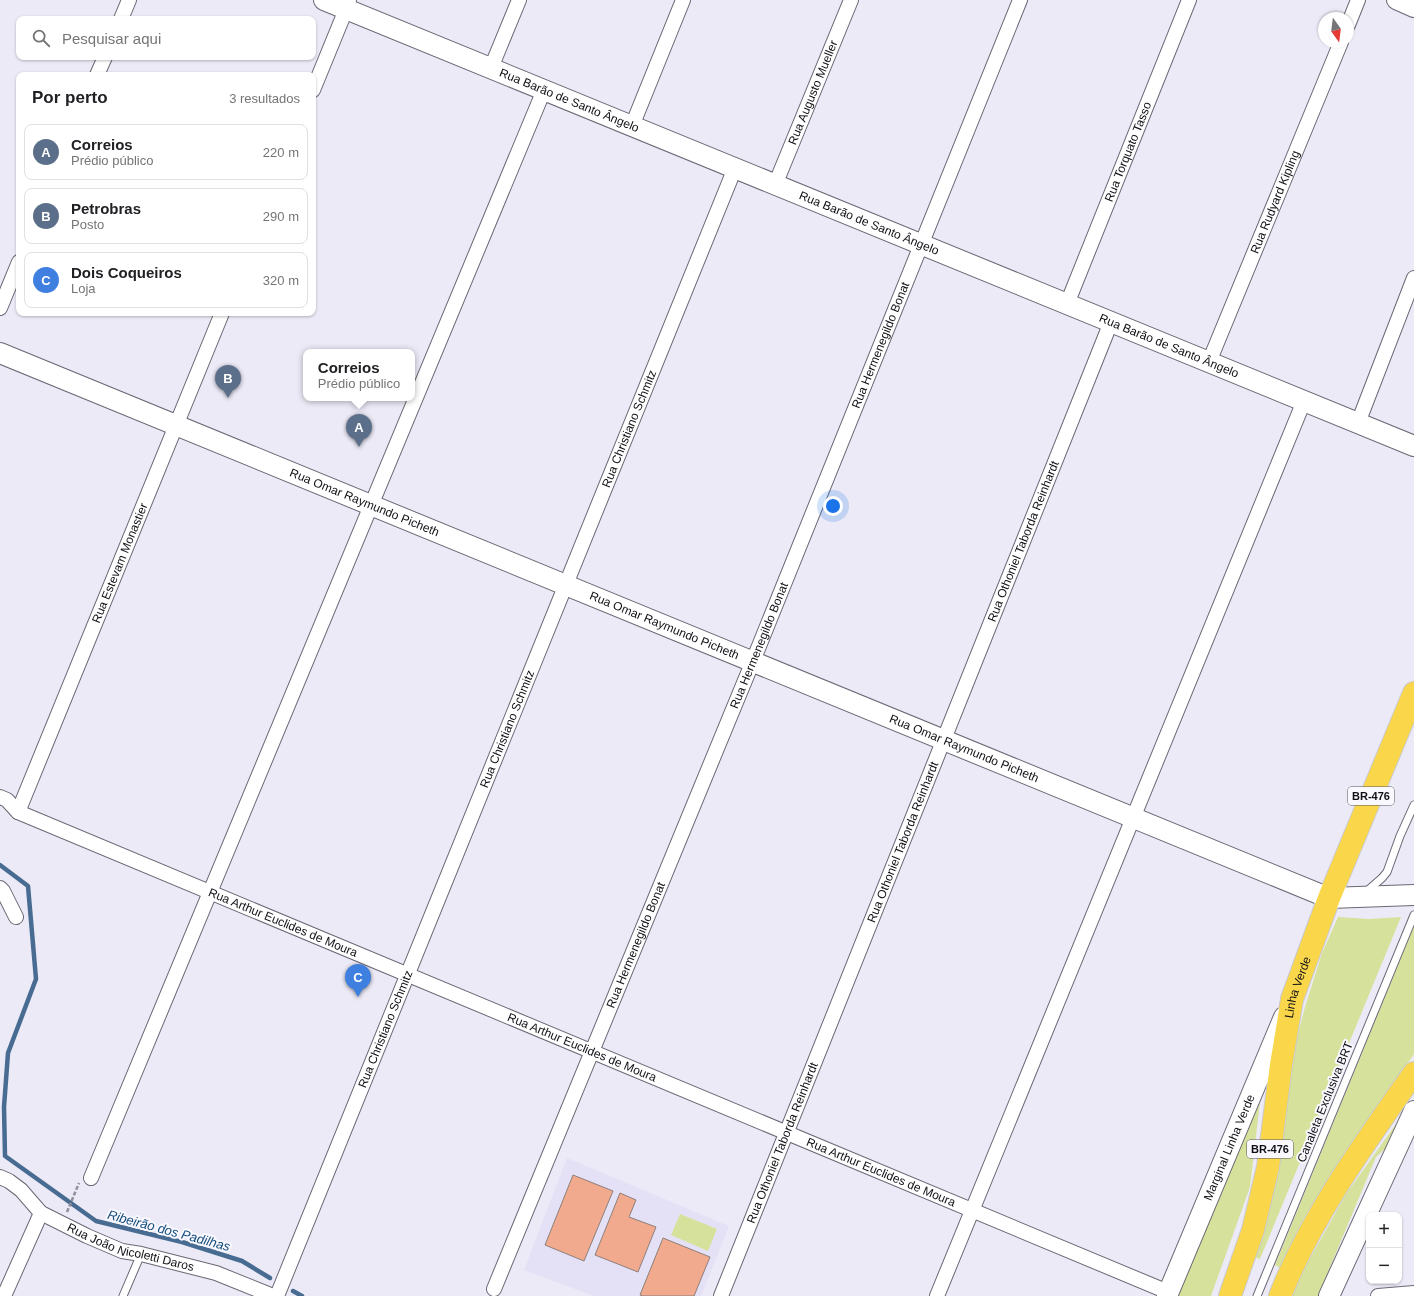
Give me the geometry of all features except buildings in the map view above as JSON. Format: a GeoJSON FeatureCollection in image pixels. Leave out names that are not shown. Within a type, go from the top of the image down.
{"type":"FeatureCollection","features":[{"type":"Feature","properties":{"kind":"highway","name":"Linha Verde"},"geometry":{"type":"LineString","coordinates":[[1230,1296],[1253,1230],[1268,1167],[1292,999],[1328,898],[1414,693]]}},
{"type":"Feature","properties":{"kind":"highway"},"geometry":{"type":"LineString","coordinates":[[1280,1296],[1310,1230],[1340,1180],[1414,1073]]}},
{"type":"Feature","properties":{"kind":"main road","name":"Rua Barão de Santo Ângelo"},"geometry":{"type":"LineString","coordinates":[[324,0],[348,4],[544,90],[1414,446]]}},
{"type":"Feature","properties":{"kind":"main road","name":"Rua Omar Raymundo Picheth"},"geometry":{"type":"LineString","coordinates":[[0,353],[1328,898]]}},
{"type":"Feature","properties":{"kind":"main road"},"geometry":{"type":"LineString","coordinates":[[1328,898],[1414,894]]}},
{"type":"Feature","properties":{"kind":"main road","name":"Marginal Linha Verde"},"geometry":{"type":"LineString","coordinates":[[1168,1294],[1292,999]]}},
{"type":"Feature","properties":{"kind":"main road"},"geometry":{"type":"LineString","coordinates":[[1329,1296],[1414,1111]]}},
{"type":"Feature","properties":{"kind":"street"},"geometry":{"type":"LineString","coordinates":[[122,16],[129,0]]}},
{"type":"Feature","properties":{"kind":"street"},"geometry":{"type":"LineString","coordinates":[[491,68],[519,0]]}},
{"type":"Feature","properties":{"kind":"street"},"geometry":{"type":"LineString","coordinates":[[632,126],[683,0]]}},
{"type":"Feature","properties":{"kind":"street","name":"Rua Augusto Mueller"},"geometry":{"type":"LineString","coordinates":[[775,184],[851,0]]}},
{"type":"Feature","properties":{"kind":"street","name":"Rua Hermenegildo Bonat"},"geometry":{"type":"LineString","coordinates":[[494,1289],[752,661],[1020,0]]}},
{"type":"Feature","properties":{"kind":"street","name":"Rua Torquato Tasso"},"geometry":{"type":"LineString","coordinates":[[1068,304],[1189,0]]}},
{"type":"Feature","properties":{"kind":"street"},"geometry":{"type":"LineString","coordinates":[[1353,12],[1358,0]]}},
{"type":"Feature","properties":{"kind":"street"},"geometry":{"type":"LineString","coordinates":[[1396,0],[1414,8]]}},
{"type":"Feature","properties":{"kind":"street"},"geometry":{"type":"LineString","coordinates":[[316,83],[348,4]]}},
{"type":"Feature","properties":{"kind":"street","name":"Rua Rudyard Kipling"},"geometry":{"type":"LineString","coordinates":[[1209,362],[1339,48]]}},
{"type":"Feature","properties":{"kind":"street"},"geometry":{"type":"LineString","coordinates":[[98,72],[104,60]]}},
{"type":"Feature","properties":{"kind":"street"},"geometry":{"type":"LineString","coordinates":[[415,399],[544,90]]}},
{"type":"Feature","properties":{"kind":"street","name":"Rua Christiano Schmitz"},"geometry":{"type":"LineString","coordinates":[[276,1294],[735,168]]}},
{"type":"Feature","properties":{"kind":"street"},"geometry":{"type":"LineString","coordinates":[[0,308],[16,269]]}},
{"type":"Feature","properties":{"kind":"street"},"geometry":{"type":"LineString","coordinates":[[1358,423],[1414,278]]}},
{"type":"Feature","properties":{"kind":"street","name":"Rua Estevam Monastier"},"geometry":{"type":"LineString","coordinates":[[18,812],[221,316]]}},
{"type":"Feature","properties":{"kind":"street","name":"Rua Othoniel Taborda Reinhardt"},"geometry":{"type":"LineString","coordinates":[[721,1296],[1111,322]]}},
{"type":"Feature","properties":{"kind":"street"},"geometry":{"type":"LineString","coordinates":[[86,1179],[210,893],[414,401]]}},
{"type":"Feature","properties":{"kind":"street"},"geometry":{"type":"LineString","coordinates":[[937,1296],[1304,401]]}},
{"type":"Feature","properties":{"kind":"street","name":"Rua Arthur Euclides de Moura"},"geometry":{"type":"LineString","coordinates":[[0,797],[7,800],[18,812],[972,1210],[1168,1294]]}},
{"type":"Feature","properties":{"kind":"street"},"geometry":{"type":"LineString","coordinates":[[0,888],[16,917]]}},
{"type":"Feature","properties":{"kind":"street","name":"Rua João Nicoletti Daros"},"geometry":{"type":"LineString","coordinates":[[0,1177],[9,1181],[21,1190],[41,1213],[87,1236],[122,1251],[141,1254],[216,1273],[276,1294]]}},
{"type":"Feature","properties":{"kind":"street"},"geometry":{"type":"LineString","coordinates":[[4,1296],[41,1213]]}},
{"type":"Feature","properties":{"kind":"street"},"geometry":{"type":"LineString","coordinates":[[1378,1296],[1414,1293]]}},
{"type":"Feature","properties":{"kind":"lane"},"geometry":{"type":"LineString","coordinates":[[1361,897],[1387,872],[1400,836],[1414,804]]}},
{"type":"Feature","properties":{"kind":"lane","name":"Canaleta Exclusiva BRT"},"geometry":{"type":"LineString","coordinates":[[1257,1296],[1414,915]]}},
{"type":"Feature","properties":{"kind":"lane"},"geometry":{"type":"LineString","coordinates":[[123,1296],[141,1254]]}},
{"type":"Feature","properties":{"kind":"path"},"geometry":{"type":"LineString","coordinates":[[67,1212],[86,1179]]}},
{"type":"Feature","properties":{"kind":"shaded area"},"geometry":{"type":"Polygon","coordinates":[[[567,1158],[729,1226],[701,1296],[594,1296],[524,1270],[567,1158]]]}},
{"type":"Feature","properties":{"kind":"green space"},"geometry":{"type":"Polygon","coordinates":[[[1338,917],[1369,919],[1401,917],[1260,1259],[1254,1257],[1294,1049],[1322,953],[1338,917]]]}},
{"type":"Feature","properties":{"kind":"green space"},"geometry":{"type":"Polygon","coordinates":[[[1414,926],[1414,1054],[1377,1110],[1327,1180],[1306,1215],[1280,1268],[1275,1265],[1414,926]]]}},
{"type":"Feature","properties":{"kind":"green space"},"geometry":{"type":"Polygon","coordinates":[[[1260,1102],[1250,1187],[1211,1296],[1176,1296],[1260,1102]]]}},
{"type":"Feature","properties":{"kind":"green space"},"geometry":{"type":"Polygon","coordinates":[[[1411,1103],[1397,1141],[1390,1139],[1386,1148],[1376,1157],[1318,1296],[1292,1296],[1298,1280],[1346,1194],[1411,1103]]]}},
{"type":"Feature","properties":{"kind":"green space"},"geometry":{"type":"Polygon","coordinates":[[[680,1214],[717,1229],[708,1251],[671,1235],[680,1214]]]}},
{"type":"Feature","properties":{"kind":"waterway","name":"Ribeirão dos Padilhas"},"geometry":{"type":"LineString","coordinates":[[0,865],[28,886],[36,979],[8,1053],[4,1107],[5,1156],[96,1221],[182,1242],[242,1261],[270,1278]]}},
{"type":"Feature","properties":{"kind":"waterway","name":"Ribeirão dos Padilhas"},"geometry":{"type":"LineString","coordinates":[[293,1291],[302,1296]]}},
{"type":"Feature","properties":{"kind":"place","name":"Petrobras"},"geometry":{"type":"Point","coordinates":[228,398]}},
{"type":"Feature","properties":{"kind":"place","name":"Correios"},"geometry":{"type":"Point","coordinates":[359,447]}},
{"type":"Feature","properties":{"kind":"place","name":"Dois Coqueiros"},"geometry":{"type":"Point","coordinates":[358,997]}}]}
